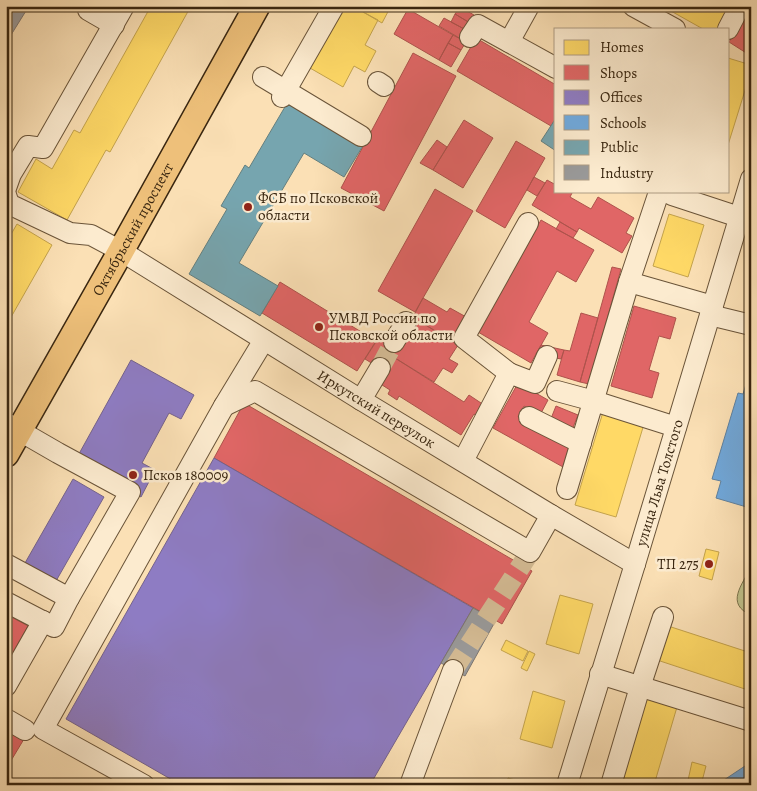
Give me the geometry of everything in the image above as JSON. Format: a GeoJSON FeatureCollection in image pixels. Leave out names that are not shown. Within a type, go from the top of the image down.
{"type":"FeatureCollection","features":[{"type":"Feature","properties":{"kind":"main road","name":"Октябрьский проспект"},"geometry":{"type":"LineString","coordinates":[[6,454],[13,427],[121,251],[257,6]]}},
{"type":"Feature","properties":{"kind":"street"},"geometry":{"type":"LineString","coordinates":[[8,191],[28,146],[43,148],[124,6]]}},
{"type":"Feature","properties":{"kind":"street"},"geometry":{"type":"LineString","coordinates":[[284,94],[334,6]]}},
{"type":"Feature","properties":{"kind":"street"},"geometry":{"type":"LineString","coordinates":[[509,42],[529,6]]}},
{"type":"Feature","properties":{"kind":"street"},"geometry":{"type":"LineString","coordinates":[[633,6],[674,28]]}},
{"type":"Feature","properties":{"kind":"street"},"geometry":{"type":"LineString","coordinates":[[729,28],[740,6]]}},
{"type":"Feature","properties":{"kind":"street"},"geometry":{"type":"LineString","coordinates":[[88,10],[114,25]]}},
{"type":"Feature","properties":{"kind":"street"},"geometry":{"type":"LineString","coordinates":[[470,37],[478,25],[554,67]]}},
{"type":"Feature","properties":{"kind":"street"},"geometry":{"type":"LineString","coordinates":[[263,77],[284,94],[361,136]]}},
{"type":"Feature","properties":{"kind":"street","name":"улица Льва Толстого"},"geometry":{"type":"LineString","coordinates":[[567,785],[751,179]]}},
{"type":"Feature","properties":{"kind":"street","name":"Иркутский переулок"},"geometry":{"type":"LineString","coordinates":[[8,191],[70,233],[91,235],[121,251],[361,400],[635,564]]}},
{"type":"Feature","properties":{"kind":"street"},"geometry":{"type":"LineString","coordinates":[[567,489],[629,282],[666,192],[739,217]]}},
{"type":"Feature","properties":{"kind":"street"},"geometry":{"type":"LineString","coordinates":[[528,223],[464,338],[510,372],[535,383],[547,356]]}},
{"type":"Feature","properties":{"kind":"street"},"geometry":{"type":"LineString","coordinates":[[629,282],[751,325]]}},
{"type":"Feature","properties":{"kind":"street"},"geometry":{"type":"LineString","coordinates":[[394,342],[406,322]]}},
{"type":"Feature","properties":{"kind":"street"},"geometry":{"type":"LineString","coordinates":[[144,785],[43,729],[224,406],[264,340]]}},
{"type":"Feature","properties":{"kind":"street"},"geometry":{"type":"LineString","coordinates":[[361,400],[380,368]]}},
{"type":"Feature","properties":{"kind":"street"},"geometry":{"type":"LineString","coordinates":[[463,461],[510,372]]}},
{"type":"Feature","properties":{"kind":"street"},"geometry":{"type":"LineString","coordinates":[[224,406],[255,391],[530,552],[551,515]]}},
{"type":"Feature","properties":{"kind":"street"},"geometry":{"type":"LineString","coordinates":[[557,391],[676,427]]}},
{"type":"Feature","properties":{"kind":"street"},"geometry":{"type":"LineString","coordinates":[[530,417],[581,443]]}},
{"type":"Feature","properties":{"kind":"street"},"geometry":{"type":"LineString","coordinates":[[6,602],[54,627],[130,492],[13,427]]}},
{"type":"Feature","properties":{"kind":"street"},"geometry":{"type":"LineString","coordinates":[[6,564],[69,598]]}},
{"type":"Feature","properties":{"kind":"street"},"geometry":{"type":"LineString","coordinates":[[611,785],[640,686],[663,617]]}},
{"type":"Feature","properties":{"kind":"street"},"geometry":{"type":"LineString","coordinates":[[6,686],[43,621]]}},
{"type":"Feature","properties":{"kind":"street"},"geometry":{"type":"LineString","coordinates":[[410,785],[454,670]]}},
{"type":"Feature","properties":{"kind":"street"},"geometry":{"type":"LineString","coordinates":[[600,674],[751,721]]}},
{"type":"Feature","properties":{"kind":"street"},"geometry":{"type":"LineString","coordinates":[[6,719],[25,730]]}},
{"type":"Feature","properties":{"kind":"green space"},"geometry":{"type":"Polygon","coordinates":[[[751,567],[751,615],[743,611],[737,600],[740,587],[751,567]]]}},
{"type":"Feature","properties":{"kind":"building: Homes"},"geometry":{"type":"Polygon","coordinates":[[[151,6],[191,6],[110,152],[106,150],[67,220],[18,192],[36,159],[52,169],[74,130],[80,133],[151,6]]]}},
{"type":"Feature","properties":{"kind":"building: Homes"},"geometry":{"type":"Polygon","coordinates":[[[343,6],[352,6],[378,20],[365,45],[376,51],[365,72],[354,66],[343,87],[310,68],[343,6]]]}},
{"type":"Feature","properties":{"kind":"building: Homes"},"geometry":{"type":"Polygon","coordinates":[[[366,6],[391,6],[382,23],[363,12],[366,6]]]}},
{"type":"Feature","properties":{"kind":"building: Homes"},"geometry":{"type":"Polygon","coordinates":[[[662,6],[733,6],[722,28],[701,28],[662,6]]]}},
{"type":"Feature","properties":{"kind":"building: Homes"},"geometry":{"type":"Polygon","coordinates":[[[730,59],[751,65],[751,71],[730,139],[730,59]]]}},
{"type":"Feature","properties":{"kind":"building: Homes"},"geometry":{"type":"Polygon","coordinates":[[[669,214],[704,225],[688,277],[653,266],[669,214]]]}},
{"type":"Feature","properties":{"kind":"building: Homes"},"geometry":{"type":"Polygon","coordinates":[[[17,224],[52,245],[6,326],[6,243],[17,224]]]}},
{"type":"Feature","properties":{"kind":"building: Homes"},"geometry":{"type":"Polygon","coordinates":[[[603,412],[644,424],[616,517],[575,505],[603,412]]]}},
{"type":"Feature","properties":{"kind":"building: Homes","name":"ТП 275"},"geometry":{"type":"Polygon","coordinates":[[[706,549],[719,552],[712,580],[699,576],[706,549]]]}},
{"type":"Feature","properties":{"kind":"building: Homes"},"geometry":{"type":"Polygon","coordinates":[[[560,595],[593,604],[579,654],[546,644],[560,595]]]}},
{"type":"Feature","properties":{"kind":"building: Homes"},"geometry":{"type":"Polygon","coordinates":[[[662,624],[751,653],[751,691],[651,658],[662,624]]]}},
{"type":"Feature","properties":{"kind":"building: Homes"},"geometry":{"type":"Polygon","coordinates":[[[506,640],[528,651],[523,661],[501,650],[506,640]]]}},
{"type":"Feature","properties":{"kind":"building: Homes"},"geometry":{"type":"Polygon","coordinates":[[[529,651],[535,654],[527,671],[521,668],[529,651]]]}},
{"type":"Feature","properties":{"kind":"building: Homes"},"geometry":{"type":"Polygon","coordinates":[[[533,691],[565,701],[552,748],[520,739],[533,691]]]}},
{"type":"Feature","properties":{"kind":"building: Homes"},"geometry":{"type":"Polygon","coordinates":[[[643,697],[677,707],[654,785],[617,785],[643,697]]]}},
{"type":"Feature","properties":{"kind":"building: Homes"},"geometry":{"type":"Polygon","coordinates":[[[692,762],[706,766],[701,785],[687,785],[692,762]]]}},
{"type":"Feature","properties":{"kind":"building: Homes"},"geometry":{"type":"Polygon","coordinates":[[[508,778],[533,785],[506,785],[508,778]]]}},
{"type":"Feature","properties":{"kind":"building: Shops"},"geometry":{"type":"Polygon","coordinates":[[[460,7],[474,15],[470,23],[455,14],[460,7]]]}},
{"type":"Feature","properties":{"kind":"building: Shops"},"geometry":{"type":"Polygon","coordinates":[[[408,9],[453,35],[439,60],[394,34],[408,9]]]}},
{"type":"Feature","properties":{"kind":"building: Shops"},"geometry":{"type":"Polygon","coordinates":[[[455,14],[470,23],[466,30],[451,22],[455,14]]]}},
{"type":"Feature","properties":{"kind":"building: Shops"},"geometry":{"type":"Polygon","coordinates":[[[744,16],[751,19],[751,56],[730,43],[744,16]]]}},
{"type":"Feature","properties":{"kind":"building: Shops"},"geometry":{"type":"Polygon","coordinates":[[[444,18],[466,30],[461,39],[439,26],[444,18]]]}},
{"type":"Feature","properties":{"kind":"building: Shops"},"geometry":{"type":"Polygon","coordinates":[[[453,35],[466,42],[461,50],[448,43],[453,35]]]}},
{"type":"Feature","properties":{"kind":"building: Shops"},"geometry":{"type":"Polygon","coordinates":[[[476,38],[554,84],[554,121],[551,126],[457,71],[476,38]]]}},
{"type":"Feature","properties":{"kind":"building: Shops"},"geometry":{"type":"Polygon","coordinates":[[[448,43],[461,50],[451,67],[439,60],[448,43]]]}},
{"type":"Feature","properties":{"kind":"building: Shops"},"geometry":{"type":"Polygon","coordinates":[[[413,53],[456,76],[384,211],[341,188],[413,53]]]}},
{"type":"Feature","properties":{"kind":"building: Shops"},"geometry":{"type":"Polygon","coordinates":[[[464,120],[493,138],[463,188],[433,170],[464,120]]]}},
{"type":"Feature","properties":{"kind":"building: Shops"},"geometry":{"type":"Polygon","coordinates":[[[437,140],[447,147],[433,170],[420,163],[437,140]]]}},
{"type":"Feature","properties":{"kind":"building: Shops"},"geometry":{"type":"Polygon","coordinates":[[[516,141],[545,158],[505,228],[476,211],[516,141]]]}},
{"type":"Feature","properties":{"kind":"building: Shops"},"geometry":{"type":"Polygon","coordinates":[[[534,177],[545,183],[537,196],[527,190],[534,177]]]}},
{"type":"Feature","properties":{"kind":"building: Shops"},"geometry":{"type":"Polygon","coordinates":[[[547,180],[554,184],[554,192],[572,192],[570,197],[591,209],[598,197],[634,218],[626,233],[632,236],[622,253],[579,228],[577,232],[532,205],[547,180]]]}},
{"type":"Feature","properties":{"kind":"building: Shops"},"geometry":{"type":"Polygon","coordinates":[[[435,189],[473,211],[415,312],[378,291],[435,189]]]}},
{"type":"Feature","properties":{"kind":"building: Shops"},"geometry":{"type":"Polygon","coordinates":[[[541,220],[594,250],[576,282],[557,271],[529,322],[548,333],[531,363],[478,332],[541,220]]]}},
{"type":"Feature","properties":{"kind":"building: Shops"},"geometry":{"type":"Polygon","coordinates":[[[560,222],[577,232],[573,238],[556,229],[560,222]]]}},
{"type":"Feature","properties":{"kind":"building: Shops"},"geometry":{"type":"Polygon","coordinates":[[[612,267],[621,269],[589,384],[580,382],[612,267]]]}},
{"type":"Feature","properties":{"kind":"building: Shops","name":"УМВД России по Псковской области"},"geometry":{"type":"Polygon","coordinates":[[[280,282],[376,341],[357,371],[262,313],[280,282]]]}},
{"type":"Feature","properties":{"kind":"building: Shops"},"geometry":{"type":"Polygon","coordinates":[[[423,298],[447,312],[450,308],[468,318],[453,342],[413,317],[423,298]]]}},
{"type":"Feature","properties":{"kind":"building: Shops"},"geometry":{"type":"Polygon","coordinates":[[[634,306],[676,318],[670,339],[659,336],[649,370],[659,373],[652,398],[611,386],[634,306]]]}},
{"type":"Feature","properties":{"kind":"building: Shops"},"geometry":{"type":"Polygon","coordinates":[[[581,313],[598,318],[580,382],[557,375],[564,350],[570,351],[581,313]]]}},
{"type":"Feature","properties":{"kind":"building: Shops"},"geometry":{"type":"Polygon","coordinates":[[[419,321],[458,345],[449,359],[458,364],[452,373],[443,368],[434,382],[395,358],[386,372],[365,359],[381,334],[402,347],[419,321]]]}},
{"type":"Feature","properties":{"kind":"building: Shops"},"geometry":{"type":"Polygon","coordinates":[[[541,345],[564,350],[561,359],[536,354],[541,345]]]}},
{"type":"Feature","properties":{"kind":"building: Shops"},"geometry":{"type":"Polygon","coordinates":[[[395,358],[464,402],[469,395],[484,405],[477,416],[474,414],[461,435],[399,396],[397,400],[388,394],[390,390],[379,383],[395,358]]]}},
{"type":"Feature","properties":{"kind":"building: Shops"},"geometry":{"type":"Polygon","coordinates":[[[518,383],[548,400],[540,415],[524,406],[518,417],[574,448],[563,467],[493,428],[518,383]]]}},
{"type":"Feature","properties":{"kind":"building: Shops"},"geometry":{"type":"Polygon","coordinates":[[[244,403],[532,571],[502,624],[214,458],[244,403]]]}},
{"type":"Feature","properties":{"kind":"building: Shops"},"geometry":{"type":"Polygon","coordinates":[[[556,406],[578,415],[572,430],[550,421],[556,406]]]}},
{"type":"Feature","properties":{"kind":"building: Shops"},"geometry":{"type":"Polygon","coordinates":[[[6,614],[28,626],[6,665],[6,614]]]}},
{"type":"Feature","properties":{"kind":"building: Shops"},"geometry":{"type":"Polygon","coordinates":[[[6,729],[24,739],[6,769],[6,729]]]}},
{"type":"Feature","properties":{"kind":"building: Offices"},"geometry":{"type":"Polygon","coordinates":[[[131,360],[194,395],[181,419],[169,413],[142,463],[155,470],[141,497],[75,461],[131,360]]]}},
{"type":"Feature","properties":{"kind":"building: Offices"},"geometry":{"type":"Polygon","coordinates":[[[214,458],[473,608],[370,785],[181,785],[66,719],[214,458]]]}},
{"type":"Feature","properties":{"kind":"building: Offices"},"geometry":{"type":"Polygon","coordinates":[[[73,479],[104,497],[56,581],[25,563],[73,479]]]}},
{"type":"Feature","properties":{"kind":"building: Schools"},"geometry":{"type":"Polygon","coordinates":[[[751,368],[750,508],[716,498],[721,481],[712,479],[738,393],[743,394],[751,368]]]}},
{"type":"Feature","properties":{"kind":"building: Schools"},"geometry":{"type":"Polygon","coordinates":[[[751,762],[751,780],[743,785],[728,785],[724,780],[751,762]]]}},
{"type":"Feature","properties":{"kind":"building: Public","name":"ФСБ по Псковской области"},"geometry":{"type":"Polygon","coordinates":[[[289,100],[364,144],[344,177],[304,153],[239,263],[278,286],[260,316],[189,274],[227,209],[221,206],[245,165],[249,168],[289,100]]]}},
{"type":"Feature","properties":{"kind":"building: Public"},"geometry":{"type":"Polygon","coordinates":[[[554,121],[554,150],[541,141],[554,121]]]}},
{"type":"Feature","properties":{"kind":"building: Industry"},"geometry":{"type":"Polygon","coordinates":[[[6,6],[29,6],[6,43],[6,6]]]}},
{"type":"Feature","properties":{"kind":"building: Industry"},"geometry":{"type":"Polygon","coordinates":[[[473,608],[496,620],[465,676],[441,663],[473,608]]]}},
{"type":"Feature","properties":{"kind":"tunnel"},"geometry":{"type":"LineString","coordinates":[[380,368],[394,342]]}},
{"type":"Feature","properties":{"kind":"tunnel"},"geometry":{"type":"LineString","coordinates":[[453,670],[530,552]]}},
{"type":"Feature","properties":{"kind":"place","name":"ФСБ по Псковской области"},"geometry":{"type":"Point","coordinates":[248,207]}},
{"type":"Feature","properties":{"kind":"place","name":"УМВД России по Псковской области"},"geometry":{"type":"Point","coordinates":[319,327]}},
{"type":"Feature","properties":{"kind":"place","name":"Псков 180009"},"geometry":{"type":"Point","coordinates":[133,475]}},
{"type":"Feature","properties":{"kind":"place","name":"ТП 275"},"geometry":{"type":"Point","coordinates":[709,564]}}]}
